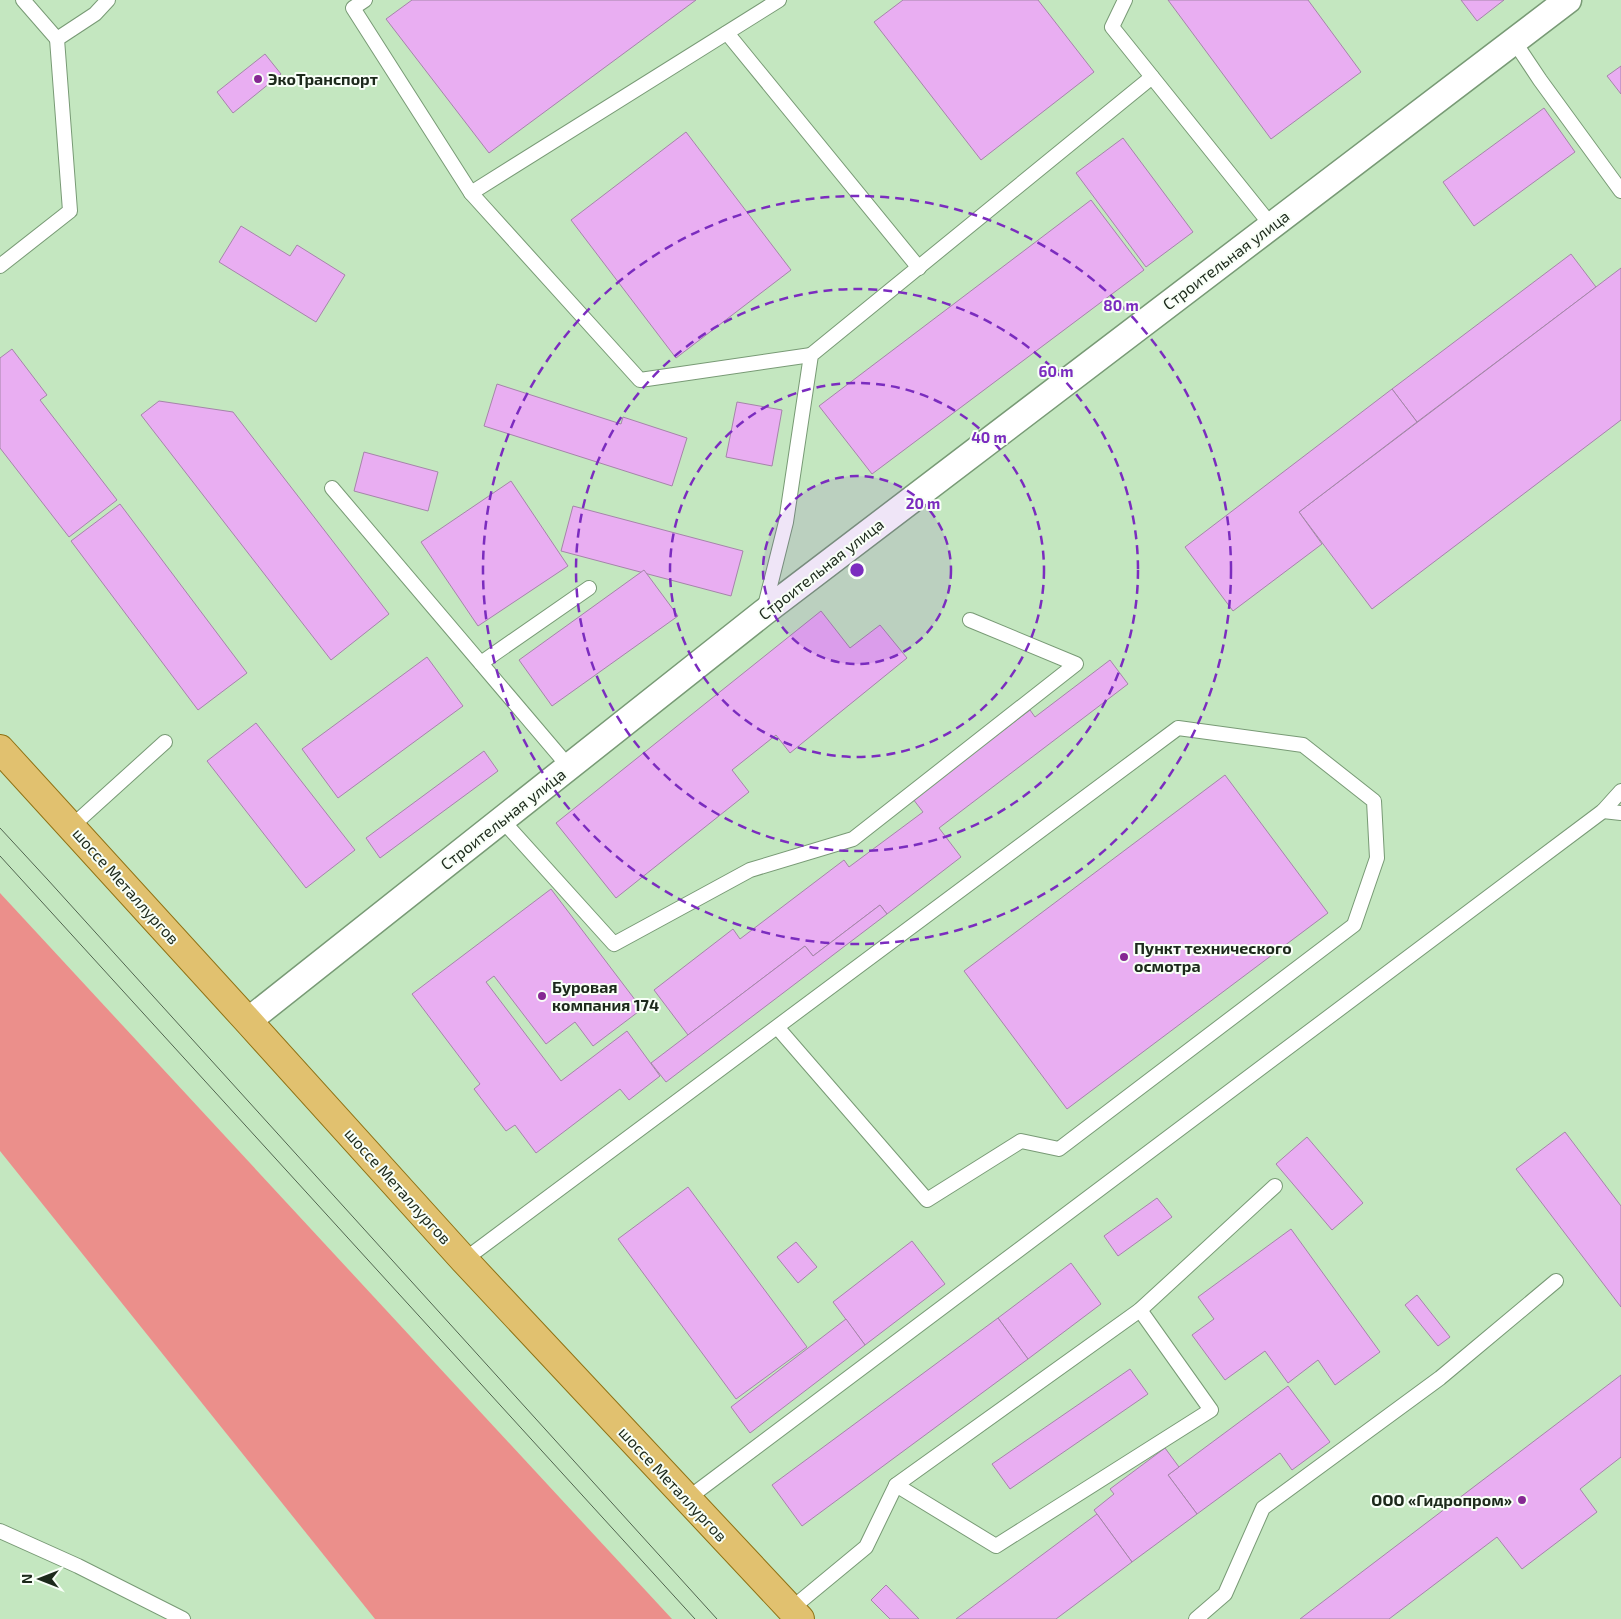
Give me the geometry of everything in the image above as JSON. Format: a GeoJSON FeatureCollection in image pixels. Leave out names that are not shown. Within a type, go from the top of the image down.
{"type":"FeatureCollection","features":[{"type":"Feature","properties":{"kind":"main road","name":"шоссе Металлургов"},"geometry":{"type":"LineString","coordinates":[[0,749],[464,1260],[796,1614]]}},
{"type":"Feature","properties":{"kind":"street","name":"Строительная улица"},"geometry":{"type":"LineString","coordinates":[[248,1020],[764,613],[1568,0]]}},
{"type":"Feature","properties":{"kind":"lane"},"geometry":{"type":"LineString","coordinates":[[0,266],[70,211],[57,39],[23,0]]}},
{"type":"Feature","properties":{"kind":"lane"},"geometry":{"type":"LineString","coordinates":[[57,39],[95,14],[108,0]]}},
{"type":"Feature","properties":{"kind":"lane"},"geometry":{"type":"LineString","coordinates":[[365,0],[353,8],[471,193],[640,380],[811,355],[1152,77]]}},
{"type":"Feature","properties":{"kind":"lane"},"geometry":{"type":"LineString","coordinates":[[471,193],[779,0]]}},
{"type":"Feature","properties":{"kind":"lane"},"geometry":{"type":"LineString","coordinates":[[1125,0],[1112,28],[1272,225]]}},
{"type":"Feature","properties":{"kind":"lane"},"geometry":{"type":"LineString","coordinates":[[727,32],[919,268]]}},
{"type":"Feature","properties":{"kind":"lane"},"geometry":{"type":"LineString","coordinates":[[1514,41],[1621,191]]}},
{"type":"Feature","properties":{"kind":"lane"},"geometry":{"type":"LineString","coordinates":[[764,613],[786,522],[811,355]]}},
{"type":"Feature","properties":{"kind":"lane"},"geometry":{"type":"LineString","coordinates":[[332,488],[569,767]]}},
{"type":"Feature","properties":{"kind":"lane"},"geometry":{"type":"LineString","coordinates":[[481,663],[589,588]]}},
{"type":"Feature","properties":{"kind":"lane"},"geometry":{"type":"LineString","coordinates":[[502,820],[614,944],[750,870],[853,839],[1076,664],[970,620]]}},
{"type":"Feature","properties":{"kind":"lane"},"geometry":{"type":"LineString","coordinates":[[464,1260],[1178,728],[1303,745],[1374,801],[1377,858],[1354,925],[1059,1149],[1021,1141],[927,1200],[777,1027]]}},
{"type":"Feature","properties":{"kind":"lane"},"geometry":{"type":"LineString","coordinates":[[71,827],[165,742]]}},
{"type":"Feature","properties":{"kind":"lane"},"geometry":{"type":"LineString","coordinates":[[687,1499],[1602,811],[1621,790]]}},
{"type":"Feature","properties":{"kind":"lane"},"geometry":{"type":"LineString","coordinates":[[1602,811],[1621,813]]}},
{"type":"Feature","properties":{"kind":"lane"},"geometry":{"type":"LineString","coordinates":[[796,1614],[866,1546],[896,1485],[1140,1310],[1275,1186]]}},
{"type":"Feature","properties":{"kind":"lane"},"geometry":{"type":"LineString","coordinates":[[1196,1619],[1225,1594],[1263,1508],[1440,1378],[1556,1281]]}},
{"type":"Feature","properties":{"kind":"lane"},"geometry":{"type":"LineString","coordinates":[[896,1485],[996,1546],[1211,1410],[1140,1310]]}},
{"type":"Feature","properties":{"kind":"lane"},"geometry":{"type":"LineString","coordinates":[[0,1531],[78,1566],[183,1619]]}},
{"type":"Feature","properties":{"kind":"shaded area"},"geometry":{"type":"Polygon","coordinates":[[[0,893],[672,1619],[375,1619],[0,1151],[0,893]]]}},
{"type":"Feature","properties":{"kind":"building"},"geometry":{"type":"Polygon","coordinates":[[[412,0],[696,0],[489,153],[386,19],[412,0]]]}},
{"type":"Feature","properties":{"kind":"building"},"geometry":{"type":"Polygon","coordinates":[[[903,0],[1038,0],[1094,72],[981,160],[874,22],[903,0]]]}},
{"type":"Feature","properties":{"kind":"building"},"geometry":{"type":"Polygon","coordinates":[[[1168,0],[1308,0],[1361,72],[1271,139],[1168,0]]]}},
{"type":"Feature","properties":{"kind":"building"},"geometry":{"type":"Polygon","coordinates":[[[1461,0],[1504,0],[1477,21],[1461,0]]]}},
{"type":"Feature","properties":{"kind":"building"},"geometry":{"type":"Polygon","coordinates":[[[265,54],[281,74],[233,113],[217,92],[265,54]]]}},
{"type":"Feature","properties":{"kind":"building"},"geometry":{"type":"Polygon","coordinates":[[[1621,66],[1621,94],[1607,76],[1621,66]]]}},
{"type":"Feature","properties":{"kind":"building"},"geometry":{"type":"Polygon","coordinates":[[[1544,108],[1575,152],[1474,226],[1443,182],[1544,108]]]}},
{"type":"Feature","properties":{"kind":"building"},"geometry":{"type":"Polygon","coordinates":[[[686,132],[791,270],[676,358],[571,220],[686,132]]]}},
{"type":"Feature","properties":{"kind":"building"},"geometry":{"type":"Polygon","coordinates":[[[1123,138],[1193,232],[1146,267],[1076,173],[1123,138]]]}},
{"type":"Feature","properties":{"kind":"building"},"geometry":{"type":"Polygon","coordinates":[[[1091,200],[1144,270],[872,474],[819,406],[1091,200]]]}},
{"type":"Feature","properties":{"kind":"building"},"geometry":{"type":"Polygon","coordinates":[[[241,226],[290,256],[297,245],[345,275],[316,322],[219,262],[241,226]]]}},
{"type":"Feature","properties":{"kind":"building"},"geometry":{"type":"Polygon","coordinates":[[[1571,254],[1596,287],[1417,422],[1392,389],[1571,254]]]}},
{"type":"Feature","properties":{"kind":"building"},"geometry":{"type":"Polygon","coordinates":[[[1621,268],[1621,420],[1372,609],[1299,512],[1621,268]]]}},
{"type":"Feature","properties":{"kind":"building"},"geometry":{"type":"Polygon","coordinates":[[[12,349],[47,395],[40,400],[117,500],[69,537],[0,448],[0,358],[12,349]]]}},
{"type":"Feature","properties":{"kind":"building"},"geometry":{"type":"Polygon","coordinates":[[[497,384],[621,424],[623,417],[687,438],[672,486],[484,426],[497,384]]]}},
{"type":"Feature","properties":{"kind":"building"},"geometry":{"type":"Polygon","coordinates":[[[1392,389],[1417,422],[1299,512],[1322,544],[1233,611],[1185,547],[1392,389]]]}},
{"type":"Feature","properties":{"kind":"building"},"geometry":{"type":"Polygon","coordinates":[[[159,401],[233,412],[389,614],[331,660],[141,415],[159,401]]]}},
{"type":"Feature","properties":{"kind":"building"},"geometry":{"type":"Polygon","coordinates":[[[737,402],[782,410],[772,466],[726,457],[737,402]]]}},
{"type":"Feature","properties":{"kind":"building"},"geometry":{"type":"Polygon","coordinates":[[[364,452],[438,472],[428,511],[354,491],[364,452]]]}},
{"type":"Feature","properties":{"kind":"building"},"geometry":{"type":"Polygon","coordinates":[[[511,481],[568,566],[478,626],[421,542],[511,481]]]}},
{"type":"Feature","properties":{"kind":"building"},"geometry":{"type":"Polygon","coordinates":[[[120,504],[247,673],[198,710],[71,541],[120,504]]]}},
{"type":"Feature","properties":{"kind":"building"},"geometry":{"type":"Polygon","coordinates":[[[573,506],[743,551],[731,596],[561,551],[573,506]]]}},
{"type":"Feature","properties":{"kind":"building"},"geometry":{"type":"Polygon","coordinates":[[[644,570],[678,616],[552,706],[519,660],[644,570]]]}},
{"type":"Feature","properties":{"kind":"building"},"geometry":{"type":"Polygon","coordinates":[[[821,611],[850,648],[880,625],[907,658],[790,753],[776,735],[732,770],[749,792],[616,898],[556,823],[821,611]]]}},
{"type":"Feature","properties":{"kind":"building"},"geometry":{"type":"Polygon","coordinates":[[[427,657],[463,706],[338,798],[302,749],[427,657]]]}},
{"type":"Feature","properties":{"kind":"building"},"geometry":{"type":"Polygon","coordinates":[[[1110,660],[1128,684],[939,828],[961,857],[887,914],[880,905],[813,956],[805,946],[688,1035],[654,990],[733,929],[740,939],[844,860],[849,867],[923,812],[913,799],[1030,710],[1035,717],[1110,660]]]}},
{"type":"Feature","properties":{"kind":"building"},"geometry":{"type":"Polygon","coordinates":[[[256,723],[355,850],[306,888],[207,761],[256,723]]]}},
{"type":"Feature","properties":{"kind":"building"},"geometry":{"type":"Polygon","coordinates":[[[484,751],[498,771],[380,858],[366,838],[484,751]]]}},
{"type":"Feature","properties":{"kind":"building"},"geometry":{"type":"Polygon","coordinates":[[[1225,775],[1328,913],[1067,1109],[964,971],[1225,775]]]}},
{"type":"Feature","properties":{"kind":"building"},"geometry":{"type":"Polygon","coordinates":[[[551,889],[642,1009],[593,1046],[575,1022],[546,1044],[494,976],[486,982],[561,1081],[627,1031],[660,1076],[629,1100],[620,1089],[536,1153],[515,1125],[506,1131],[474,1089],[480,1084],[412,994],[551,889]]]}},
{"type":"Feature","properties":{"kind":"building"},"geometry":{"type":"Polygon","coordinates":[[[880,905],[887,914],[666,1082],[651,1063],[805,946],[813,956],[880,905]]]}},
{"type":"Feature","properties":{"kind":"building"},"geometry":{"type":"Polygon","coordinates":[[[1565,1132],[1621,1206],[1621,1307],[1516,1169],[1565,1132]]]}},
{"type":"Feature","properties":{"kind":"building"},"geometry":{"type":"Polygon","coordinates":[[[1307,1137],[1363,1203],[1332,1230],[1276,1164],[1307,1137]]]}},
{"type":"Feature","properties":{"kind":"building"},"geometry":{"type":"Polygon","coordinates":[[[688,1187],[807,1347],[736,1399],[618,1239],[688,1187]]]}},
{"type":"Feature","properties":{"kind":"building"},"geometry":{"type":"Polygon","coordinates":[[[1157,1198],[1172,1217],[1118,1256],[1104,1236],[1157,1198]]]}},
{"type":"Feature","properties":{"kind":"building"},"geometry":{"type":"Polygon","coordinates":[[[1291,1229],[1380,1352],[1335,1385],[1318,1360],[1288,1383],[1265,1351],[1225,1380],[1192,1335],[1214,1319],[1198,1297],[1291,1229]]]}},
{"type":"Feature","properties":{"kind":"building"},"geometry":{"type":"Polygon","coordinates":[[[912,1241],[945,1284],[865,1345],[833,1302],[912,1241]]]}},
{"type":"Feature","properties":{"kind":"building"},"geometry":{"type":"Polygon","coordinates":[[[796,1242],[817,1267],[798,1283],[777,1257],[796,1242]]]}},
{"type":"Feature","properties":{"kind":"building"},"geometry":{"type":"Polygon","coordinates":[[[1071,1263],[1101,1304],[1028,1359],[998,1318],[1071,1263]]]}},
{"type":"Feature","properties":{"kind":"building"},"geometry":{"type":"Polygon","coordinates":[[[1417,1295],[1450,1337],[1438,1346],[1405,1305],[1417,1295]]]}},
{"type":"Feature","properties":{"kind":"building"},"geometry":{"type":"Polygon","coordinates":[[[998,1318],[1028,1359],[802,1526],[772,1485],[998,1318]]]}},
{"type":"Feature","properties":{"kind":"building"},"geometry":{"type":"Polygon","coordinates":[[[846,1319],[865,1345],[750,1433],[731,1407],[846,1319]]]}},
{"type":"Feature","properties":{"kind":"building"},"geometry":{"type":"Polygon","coordinates":[[[1130,1369],[1148,1394],[1010,1489],[992,1464],[1130,1369]]]}},
{"type":"Feature","properties":{"kind":"building","name":"ООО «Гидропром»"},"geometry":{"type":"Polygon","coordinates":[[[1621,1375],[1621,1457],[1580,1489],[1597,1512],[1522,1569],[1497,1537],[1389,1619],[1300,1619],[1621,1375]]]}},
{"type":"Feature","properties":{"kind":"building"},"geometry":{"type":"Polygon","coordinates":[[[1288,1386],[1330,1442],[1292,1470],[1280,1453],[1197,1514],[1168,1475],[1288,1386]]]}},
{"type":"Feature","properties":{"kind":"building"},"geometry":{"type":"Polygon","coordinates":[[[1165,1448],[1179,1467],[1168,1475],[1197,1514],[1132,1562],[1094,1510],[1114,1494],[1110,1489],[1165,1448]]]}},
{"type":"Feature","properties":{"kind":"building"},"geometry":{"type":"Polygon","coordinates":[[[1097,1514],[1132,1562],[1056,1619],[956,1619],[1097,1514]]]}},
{"type":"Feature","properties":{"kind":"building"},"geometry":{"type":"Polygon","coordinates":[[[886,1585],[919,1619],[890,1619],[871,1600],[886,1585]]]}},
{"type":"Feature","properties":{"kind":"tram line"},"geometry":{"type":"LineString","coordinates":[[0,828],[717,1619]]}},
{"type":"Feature","properties":{"kind":"tram line"},"geometry":{"type":"LineString","coordinates":[[0,856],[695,1619]]}},
{"type":"Feature","properties":{"kind":"place","name":"ЭкоТранспорт"},"geometry":{"type":"Point","coordinates":[258,79]}},
{"type":"Feature","properties":{"kind":"place","name":"Пункт технического осмотра"},"geometry":{"type":"Point","coordinates":[1124,957]}},
{"type":"Feature","properties":{"kind":"place","name":"Буровая компания 174"},"geometry":{"type":"Point","coordinates":[542,996]}},
{"type":"Feature","properties":{"kind":"place","name":"ООО «Гидропром»"},"geometry":{"type":"Point","coordinates":[1522,1500]}}]}
